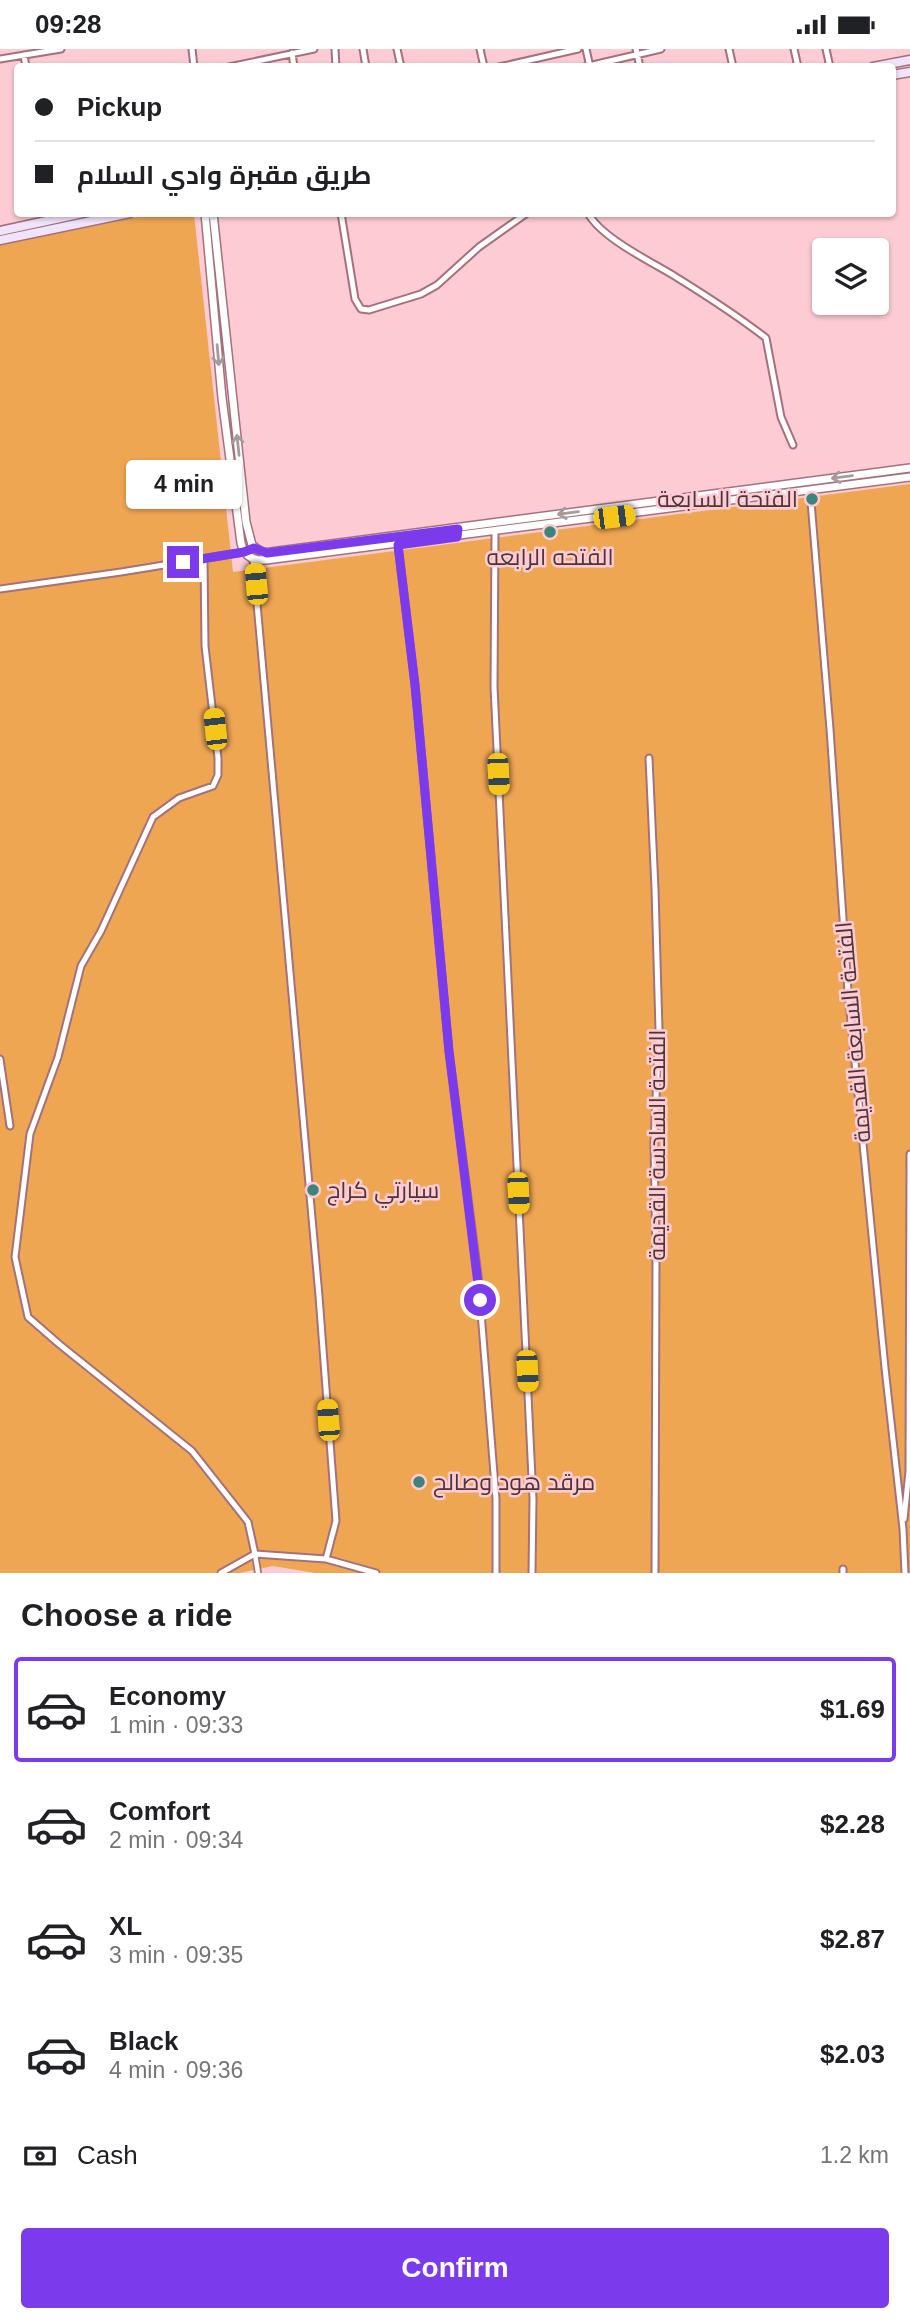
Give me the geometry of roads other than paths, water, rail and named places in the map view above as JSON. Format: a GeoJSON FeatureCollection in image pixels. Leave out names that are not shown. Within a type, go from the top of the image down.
{"type":"FeatureCollection","features":[{"type":"Feature","properties":{"kind":"main road"},"geometry":{"type":"LineString","coordinates":[[0,231],[65,217]]}},
{"type":"Feature","properties":{"kind":"main road"},"geometry":{"type":"LineString","coordinates":[[0,240],[111,217]]}},
{"type":"Feature","properties":{"kind":"street"},"geometry":{"type":"LineString","coordinates":[[0,59],[61,49]]}},
{"type":"Feature","properties":{"kind":"street"},"geometry":{"type":"LineString","coordinates":[[254,63],[314,49]]}},
{"type":"Feature","properties":{"kind":"street"},"geometry":{"type":"LineString","coordinates":[[517,63],[578,49]]}},
{"type":"Feature","properties":{"kind":"street"},"geometry":{"type":"LineString","coordinates":[[598,63],[636,52],[661,49]]}},
{"type":"Feature","properties":{"kind":"street"},"geometry":{"type":"LineString","coordinates":[[292,53],[293,63]]}},
{"type":"Feature","properties":{"kind":"street"},"geometry":{"type":"LineString","coordinates":[[24,55],[25,63]]}},
{"type":"Feature","properties":{"kind":"street"},"geometry":{"type":"LineString","coordinates":[[212,217],[246,522],[255,549],[253,559],[319,1296],[336,1521],[327,1559]]}},
{"type":"Feature","properties":{"kind":"street"},"geometry":{"type":"LineString","coordinates":[[212,217],[222,398],[241,543],[244,552],[253,559],[266,561],[398,545],[910,477]]}},
{"type":"Feature","properties":{"kind":"street"},"geometry":{"type":"LineString","coordinates":[[342,217],[355,299],[361,309],[369,310],[421,294],[521,217]]}},
{"type":"Feature","properties":{"kind":"street"},"geometry":{"type":"LineString","coordinates":[[590,217],[635,253],[677,277],[766,338],[780,417],[793,445]]}},
{"type":"Feature","properties":{"kind":"street"},"geometry":{"type":"LineString","coordinates":[[221,385],[231,384]]}},
{"type":"Feature","properties":{"kind":"street"},"geometry":{"type":"LineString","coordinates":[[222,398],[226,395],[232,397]]}},
{"type":"Feature","properties":{"kind":"street"},"geometry":{"type":"LineString","coordinates":[[0,589],[255,549],[267,553],[910,468]]}},
{"type":"Feature","properties":{"kind":"street","name":"الفتحة السابعة القديمة"},"geometry":{"type":"LineString","coordinates":[[810,490],[848,991],[903,1529],[905,1573]]}},
{"type":"Feature","properties":{"kind":"street"},"geometry":{"type":"LineString","coordinates":[[659,501],[661,510]]}},
{"type":"Feature","properties":{"kind":"street"},"geometry":{"type":"LineString","coordinates":[[641,503],[641,513]]}},
{"type":"Feature","properties":{"kind":"street"},"geometry":{"type":"LineString","coordinates":[[478,525],[480,534]]}},
{"type":"Feature","properties":{"kind":"street"},"geometry":{"type":"LineString","coordinates":[[457,528],[457,537]]}},
{"type":"Feature","properties":{"kind":"street"},"geometry":{"type":"LineString","coordinates":[[495,532],[494,687],[532,1485],[532,1573]]}},
{"type":"Feature","properties":{"kind":"street"},"geometry":{"type":"LineString","coordinates":[[398,545],[415,685],[449,1051],[478,1275],[496,1499],[496,1573]]}},
{"type":"Feature","properties":{"kind":"street"},"geometry":{"type":"LineString","coordinates":[[204,559],[204,623],[218,758],[216,781],[213,786],[179,797],[153,817],[101,930],[81,966],[58,1057],[30,1134],[15,1257],[28,1317],[192,1451],[248,1522],[258,1573]]}},
{"type":"Feature","properties":{"kind":"street","name":"الفتحة السادسة القديمة"},"geometry":{"type":"LineString","coordinates":[[649,758],[656,889],[659,1030],[654,1143],[656,1573]]}},
{"type":"Feature","properties":{"kind":"street"},"geometry":{"type":"LineString","coordinates":[[0,1059],[10,1126]]}},
{"type":"Feature","properties":{"kind":"street"},"geometry":{"type":"LineString","coordinates":[[903,1529],[909,1471],[910,1154]]}},
{"type":"Feature","properties":{"kind":"street"},"geometry":{"type":"LineString","coordinates":[[221,1573],[256,1554],[327,1559],[376,1573]]}},
{"type":"Feature","properties":{"kind":"place","name":"الفتحة السابعة"},"geometry":{"type":"Point","coordinates":[812,499]}},
{"type":"Feature","properties":{"kind":"place","name":"الفتحه الرابعه"},"geometry":{"type":"Point","coordinates":[550,532]}},
{"type":"Feature","properties":{"kind":"place","name":"سيارتي كراج"},"geometry":{"type":"Point","coordinates":[313,1190]}},
{"type":"Feature","properties":{"kind":"place","name":"مرقد هود وصالح"},"geometry":{"type":"Point","coordinates":[419,1482]}}]}
